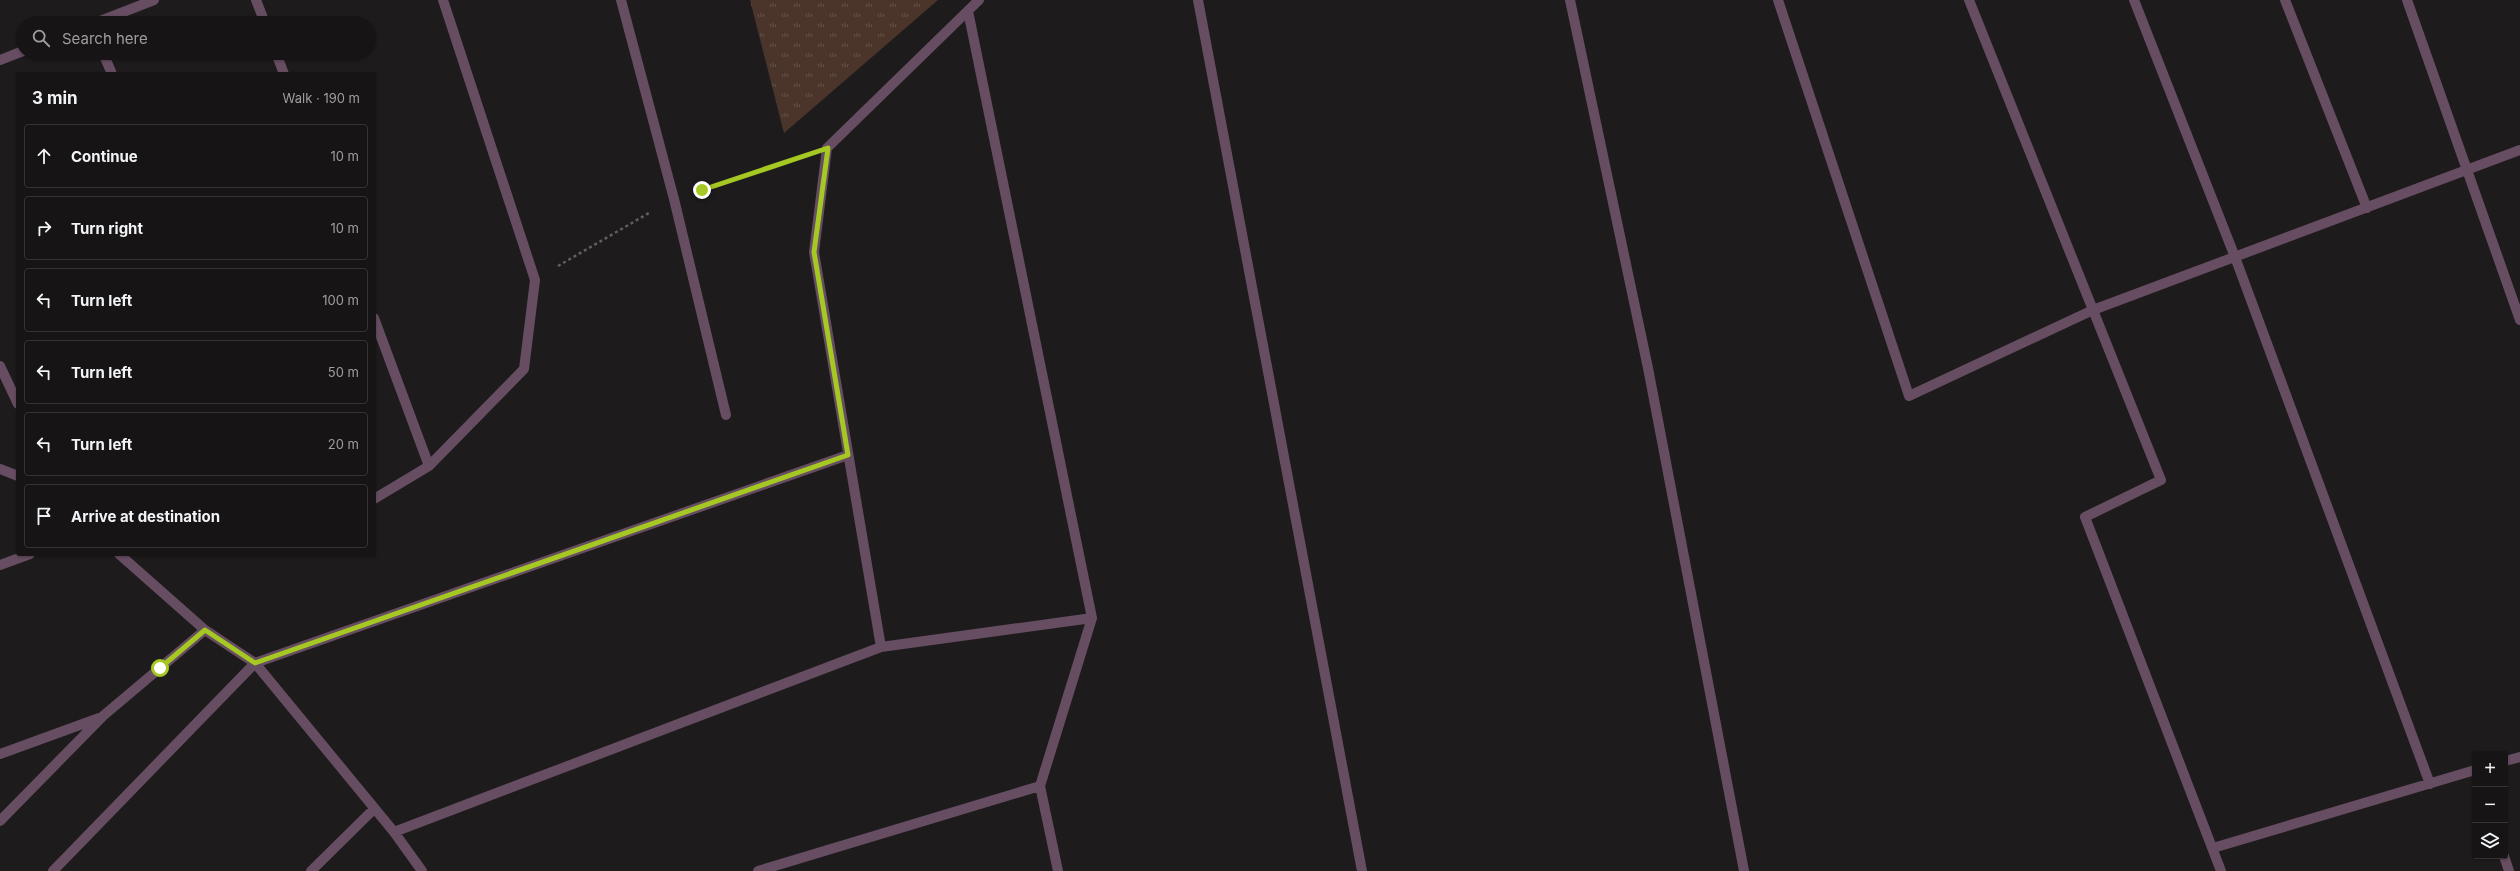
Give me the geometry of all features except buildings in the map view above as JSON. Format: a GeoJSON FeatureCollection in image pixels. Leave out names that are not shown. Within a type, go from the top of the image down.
{"type":"FeatureCollection","features":[{"type":"Feature","properties":{"kind":"street"},"geometry":{"type":"LineString","coordinates":[[113,16],[154,0]]}},
{"type":"Feature","properties":{"kind":"street"},"geometry":{"type":"LineString","coordinates":[[256,0],[262,16]]}},
{"type":"Feature","properties":{"kind":"street"},"geometry":{"type":"LineString","coordinates":[[376,498],[429,466],[524,369],[535,280],[443,0]]}},
{"type":"Feature","properties":{"kind":"street"},"geometry":{"type":"LineString","coordinates":[[621,0],[674,199],[726,415]]}},
{"type":"Feature","properties":{"kind":"street"},"geometry":{"type":"LineString","coordinates":[[881,647],[814,252],[828,148],[979,0]]}},
{"type":"Feature","properties":{"kind":"street"},"geometry":{"type":"LineString","coordinates":[[1198,0],[1362,871]]}},
{"type":"Feature","properties":{"kind":"street"},"geometry":{"type":"LineString","coordinates":[[1570,0],[1648,368],[1744,871]]}},
{"type":"Feature","properties":{"kind":"street"},"geometry":{"type":"LineString","coordinates":[[1778,0],[1909,396],[2094,310],[2520,150]]}},
{"type":"Feature","properties":{"kind":"street"},"geometry":{"type":"LineString","coordinates":[[1969,0],[2161,480],[2085,517],[2221,871]]}},
{"type":"Feature","properties":{"kind":"street"},"geometry":{"type":"LineString","coordinates":[[2134,0],[2235,256],[2430,784]]}},
{"type":"Feature","properties":{"kind":"street"},"geometry":{"type":"LineString","coordinates":[[2285,0],[2367,208]]}},
{"type":"Feature","properties":{"kind":"street"},"geometry":{"type":"LineString","coordinates":[[2407,0],[2520,320]]}},
{"type":"Feature","properties":{"kind":"street"},"geometry":{"type":"LineString","coordinates":[[968,11],[1092,618],[1040,786],[1058,871]]}},
{"type":"Feature","properties":{"kind":"street"},"geometry":{"type":"LineString","coordinates":[[0,60],[16,54]]}},
{"type":"Feature","properties":{"kind":"street"},"geometry":{"type":"LineString","coordinates":[[106,60],[111,72]]}},
{"type":"Feature","properties":{"kind":"street"},"geometry":{"type":"LineString","coordinates":[[279,60],[283,72]]}},
{"type":"Feature","properties":{"kind":"street"},"geometry":{"type":"LineString","coordinates":[[376,323],[429,466]]}},
{"type":"Feature","properties":{"kind":"street"},"geometry":{"type":"LineString","coordinates":[[0,366],[16,400]]}},
{"type":"Feature","properties":{"kind":"street"},"geometry":{"type":"LineString","coordinates":[[53,871],[255,663],[848,455]]}},
{"type":"Feature","properties":{"kind":"street"},"geometry":{"type":"LineString","coordinates":[[0,469],[16,475]]}},
{"type":"Feature","properties":{"kind":"street"},"geometry":{"type":"LineString","coordinates":[[0,565],[25,556]]}},
{"type":"Feature","properties":{"kind":"street"},"geometry":{"type":"LineString","coordinates":[[121,556],[205,630],[255,663],[394,832],[422,871]]}},
{"type":"Feature","properties":{"kind":"street"},"geometry":{"type":"LineString","coordinates":[[394,832],[881,647],[1092,618]]}},
{"type":"Feature","properties":{"kind":"street"},"geometry":{"type":"LineString","coordinates":[[0,821],[103,716],[205,630]]}},
{"type":"Feature","properties":{"kind":"street"},"geometry":{"type":"LineString","coordinates":[[0,754],[103,716]]}},
{"type":"Feature","properties":{"kind":"street"},"geometry":{"type":"LineString","coordinates":[[2508,760],[2520,757]]}},
{"type":"Feature","properties":{"kind":"street"},"geometry":{"type":"LineString","coordinates":[[2213,848],[2472,771]]}},
{"type":"Feature","properties":{"kind":"street"},"geometry":{"type":"LineString","coordinates":[[758,871],[1040,786]]}},
{"type":"Feature","properties":{"kind":"street"},"geometry":{"type":"LineString","coordinates":[[311,871],[374,809]]}},
{"type":"Feature","properties":{"kind":"street"},"geometry":{"type":"LineString","coordinates":[[2505,859],[2508,871]]}},
{"type":"Feature","properties":{"kind":"path"},"geometry":{"type":"LineString","coordinates":[[535,280],[674,199],[828,148]]}},
{"type":"Feature","properties":{"kind":"green space"},"geometry":{"type":"Polygon","coordinates":[[[750,0],[938,0],[784,133],[750,0]]]}},
{"type":"Feature","properties":{"kind":"route"},"geometry":{"type":"LineString","coordinates":[[160,668],[205,630],[255,663],[848,455],[814,252],[828,148],[702,190]]}}]}
